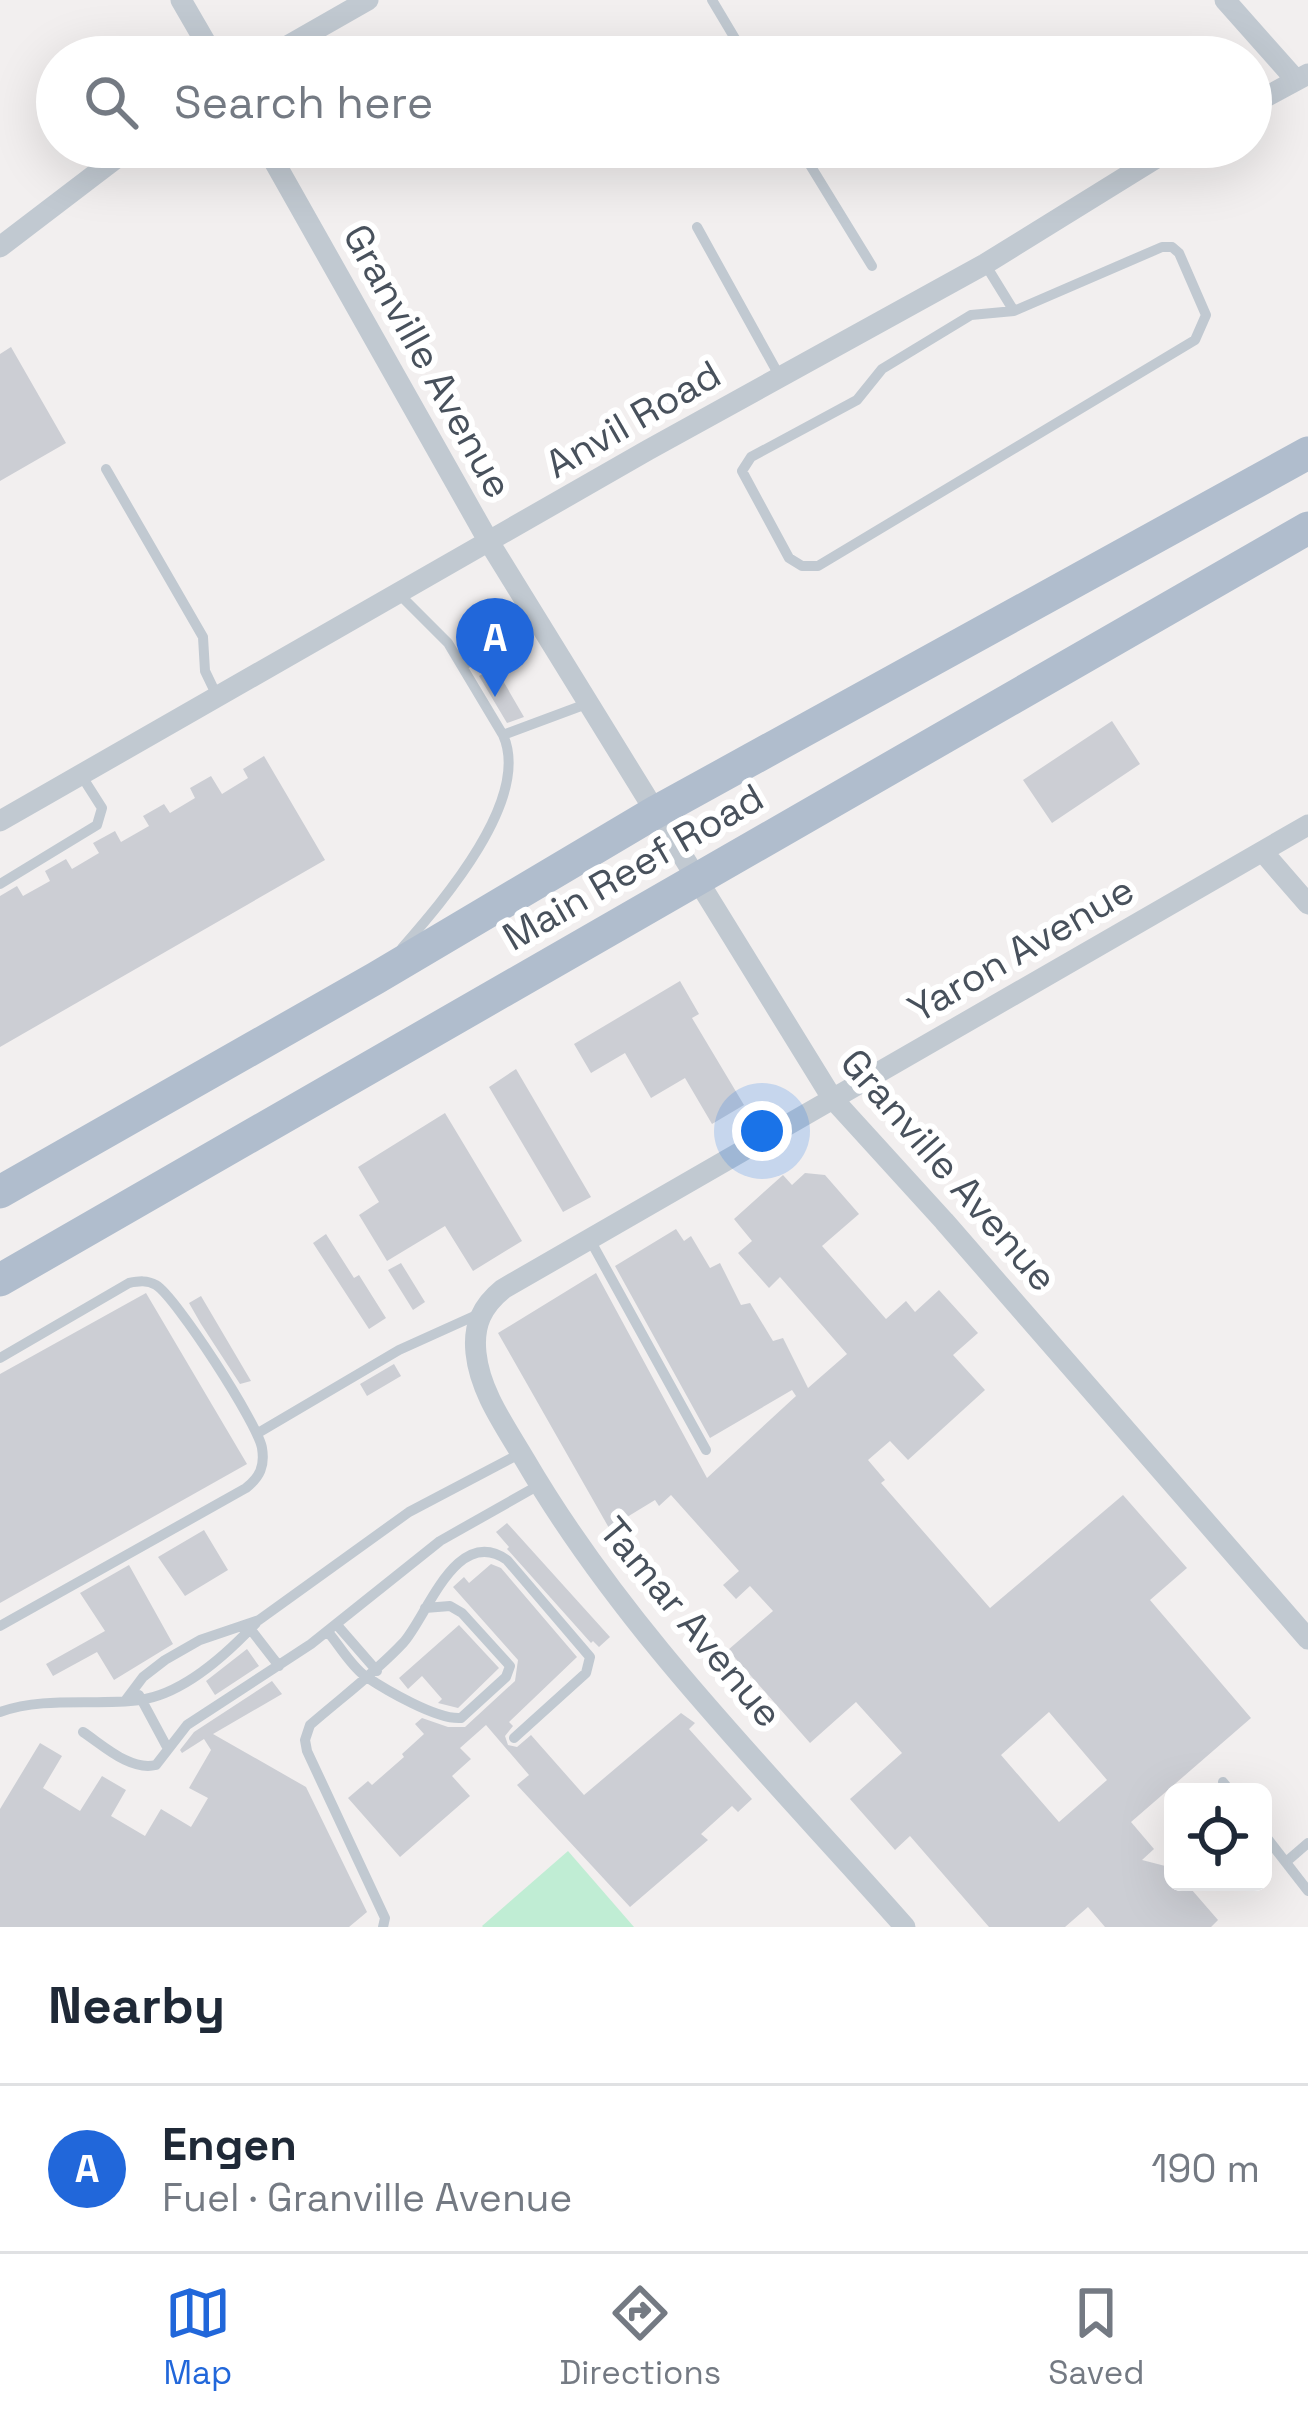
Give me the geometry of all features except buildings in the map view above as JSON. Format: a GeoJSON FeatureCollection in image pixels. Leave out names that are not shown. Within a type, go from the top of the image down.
{"type":"FeatureCollection","features":[{"type":"Feature","properties":{"kind":"main road","name":"Main Reef Road"},"geometry":{"type":"LineString","coordinates":[[0,1192],[376,978],[654,812],[1308,453]]}},
{"type":"Feature","properties":{"kind":"main road","name":"Main Reef Road"},"geometry":{"type":"LineString","coordinates":[[0,1280],[1308,528]]}},
{"type":"Feature","properties":{"kind":"street"},"geometry":{"type":"LineString","coordinates":[[181,0],[202,36]]}},
{"type":"Feature","properties":{"kind":"street"},"geometry":{"type":"LineString","coordinates":[[1225,0],[1261,36]]}},
{"type":"Feature","properties":{"kind":"street"},"geometry":{"type":"LineString","coordinates":[[305,36],[366,1]]}},
{"type":"Feature","properties":{"kind":"street"},"geometry":{"type":"LineString","coordinates":[[1272,47],[1302,77],[1272,93]]}},
{"type":"Feature","properties":{"kind":"street"},"geometry":{"type":"LineString","coordinates":[[0,247],[103,168]]}},
{"type":"Feature","properties":{"kind":"street","name":"Granville Avenue"},"geometry":{"type":"LineString","coordinates":[[278,168],[489,542],[832,1098],[1308,1639]]}},
{"type":"Feature","properties":{"kind":"street","name":"Anvil Road"},"geometry":{"type":"LineString","coordinates":[[0,821],[985,264],[1140,168]]}},
{"type":"Feature","properties":{"kind":"street","name":"Yaron Avenue"},"geometry":{"type":"LineString","coordinates":[[478,1322],[502,1289],[1308,825]]}},
{"type":"Feature","properties":{"kind":"street"},"geometry":{"type":"LineString","coordinates":[[1263,852],[1308,904]]}},
{"type":"Feature","properties":{"kind":"street","name":"Tamar Avenue"},"geometry":{"type":"LineString","coordinates":[[478,1322],[476,1350],[486,1390],[539,1485],[606,1587],[905,1927]]}},
{"type":"Feature","properties":{"kind":"lane"},"geometry":{"type":"LineString","coordinates":[[712,0],[733,36]]}},
{"type":"Feature","properties":{"kind":"lane"},"geometry":{"type":"LineString","coordinates":[[812,168],[872,266]]}},
{"type":"Feature","properties":{"kind":"lane"},"geometry":{"type":"LineString","coordinates":[[697,226],[780,377]]}},
{"type":"Feature","properties":{"kind":"lane"},"geometry":{"type":"LineString","coordinates":[[1162,247],[1172,247],[1206,315],[1195,340],[818,566],[802,566],[789,558],[742,471],[744,464],[857,400],[882,368],[971,315],[1014,311],[1162,247]]}},
{"type":"Feature","properties":{"kind":"lane"},"geometry":{"type":"LineString","coordinates":[[985,264],[1014,311]]}},
{"type":"Feature","properties":{"kind":"lane"},"geometry":{"type":"LineString","coordinates":[[106,469],[203,637],[205,671],[217,696]]}},
{"type":"Feature","properties":{"kind":"lane"},"geometry":{"type":"LineString","coordinates":[[376,978],[434,910],[478,848],[509,771],[510,750],[463,666],[434,627],[398,593]]}},
{"type":"Feature","properties":{"kind":"lane"},"geometry":{"type":"LineString","coordinates":[[463,666],[535,617]]}},
{"type":"Feature","properties":{"kind":"lane"},"geometry":{"type":"LineString","coordinates":[[503,735],[589,703]]}},
{"type":"Feature","properties":{"kind":"lane"},"geometry":{"type":"LineString","coordinates":[[0,884],[97,825],[102,808],[81,775]]}},
{"type":"Feature","properties":{"kind":"lane"},"geometry":{"type":"LineString","coordinates":[[589,1238],[706,1450]]}},
{"type":"Feature","properties":{"kind":"lane"},"geometry":{"type":"LineString","coordinates":[[0,1358],[130,1283],[149,1282],[162,1288],[208,1352],[258,1433],[263,1463],[256,1480],[246,1488],[0,1626]]}},
{"type":"Feature","properties":{"kind":"lane"},"geometry":{"type":"LineString","coordinates":[[258,1433],[399,1350],[478,1322]]}},
{"type":"Feature","properties":{"kind":"lane"},"geometry":{"type":"LineString","coordinates":[[0,1712],[80,1701],[142,1700],[204,1670],[252,1624],[409,1512],[520,1453]]}},
{"type":"Feature","properties":{"kind":"lane"},"geometry":{"type":"LineString","coordinates":[[83,1732],[141,1767],[156,1765],[187,1725],[332,1628],[430,1547],[539,1485]]}},
{"type":"Feature","properties":{"kind":"lane"},"geometry":{"type":"LineString","coordinates":[[383,1927],[385,1918],[304,1741],[310,1725],[374,1675],[412,1632],[433,1590],[450,1572],[482,1552],[507,1560],[588,1653],[591,1664],[514,1738]]}},
{"type":"Feature","properties":{"kind":"lane"},"geometry":{"type":"LineString","coordinates":[[332,1628],[374,1675],[421,1707],[455,1719],[472,1711],[508,1674],[505,1658],[462,1613],[450,1606],[425,1608]]}},
{"type":"Feature","properties":{"kind":"lane"},"geometry":{"type":"LineString","coordinates":[[252,1624],[279,1666]]}},
{"type":"Feature","properties":{"kind":"lane"},"geometry":{"type":"LineString","coordinates":[[124,1701],[153,1668],[179,1651],[252,1624]]}},
{"type":"Feature","properties":{"kind":"lane"},"geometry":{"type":"LineString","coordinates":[[134,1688],[168,1749]]}},
{"type":"Feature","properties":{"kind":"lane"},"geometry":{"type":"LineString","coordinates":[[1286,1862],[1308,1843]]}},
{"type":"Feature","properties":{"kind":"lane"},"geometry":{"type":"LineString","coordinates":[[1272,1844],[1308,1891]]}},
{"type":"Feature","properties":{"kind":"green space"},"geometry":{"type":"Polygon","coordinates":[[[568,1851],[634,1927],[482,1926],[568,1851]]]}},
{"type":"Feature","properties":{"kind":"place","name":"Engen"},"geometry":{"type":"Point","coordinates":[495,697]}}]}
